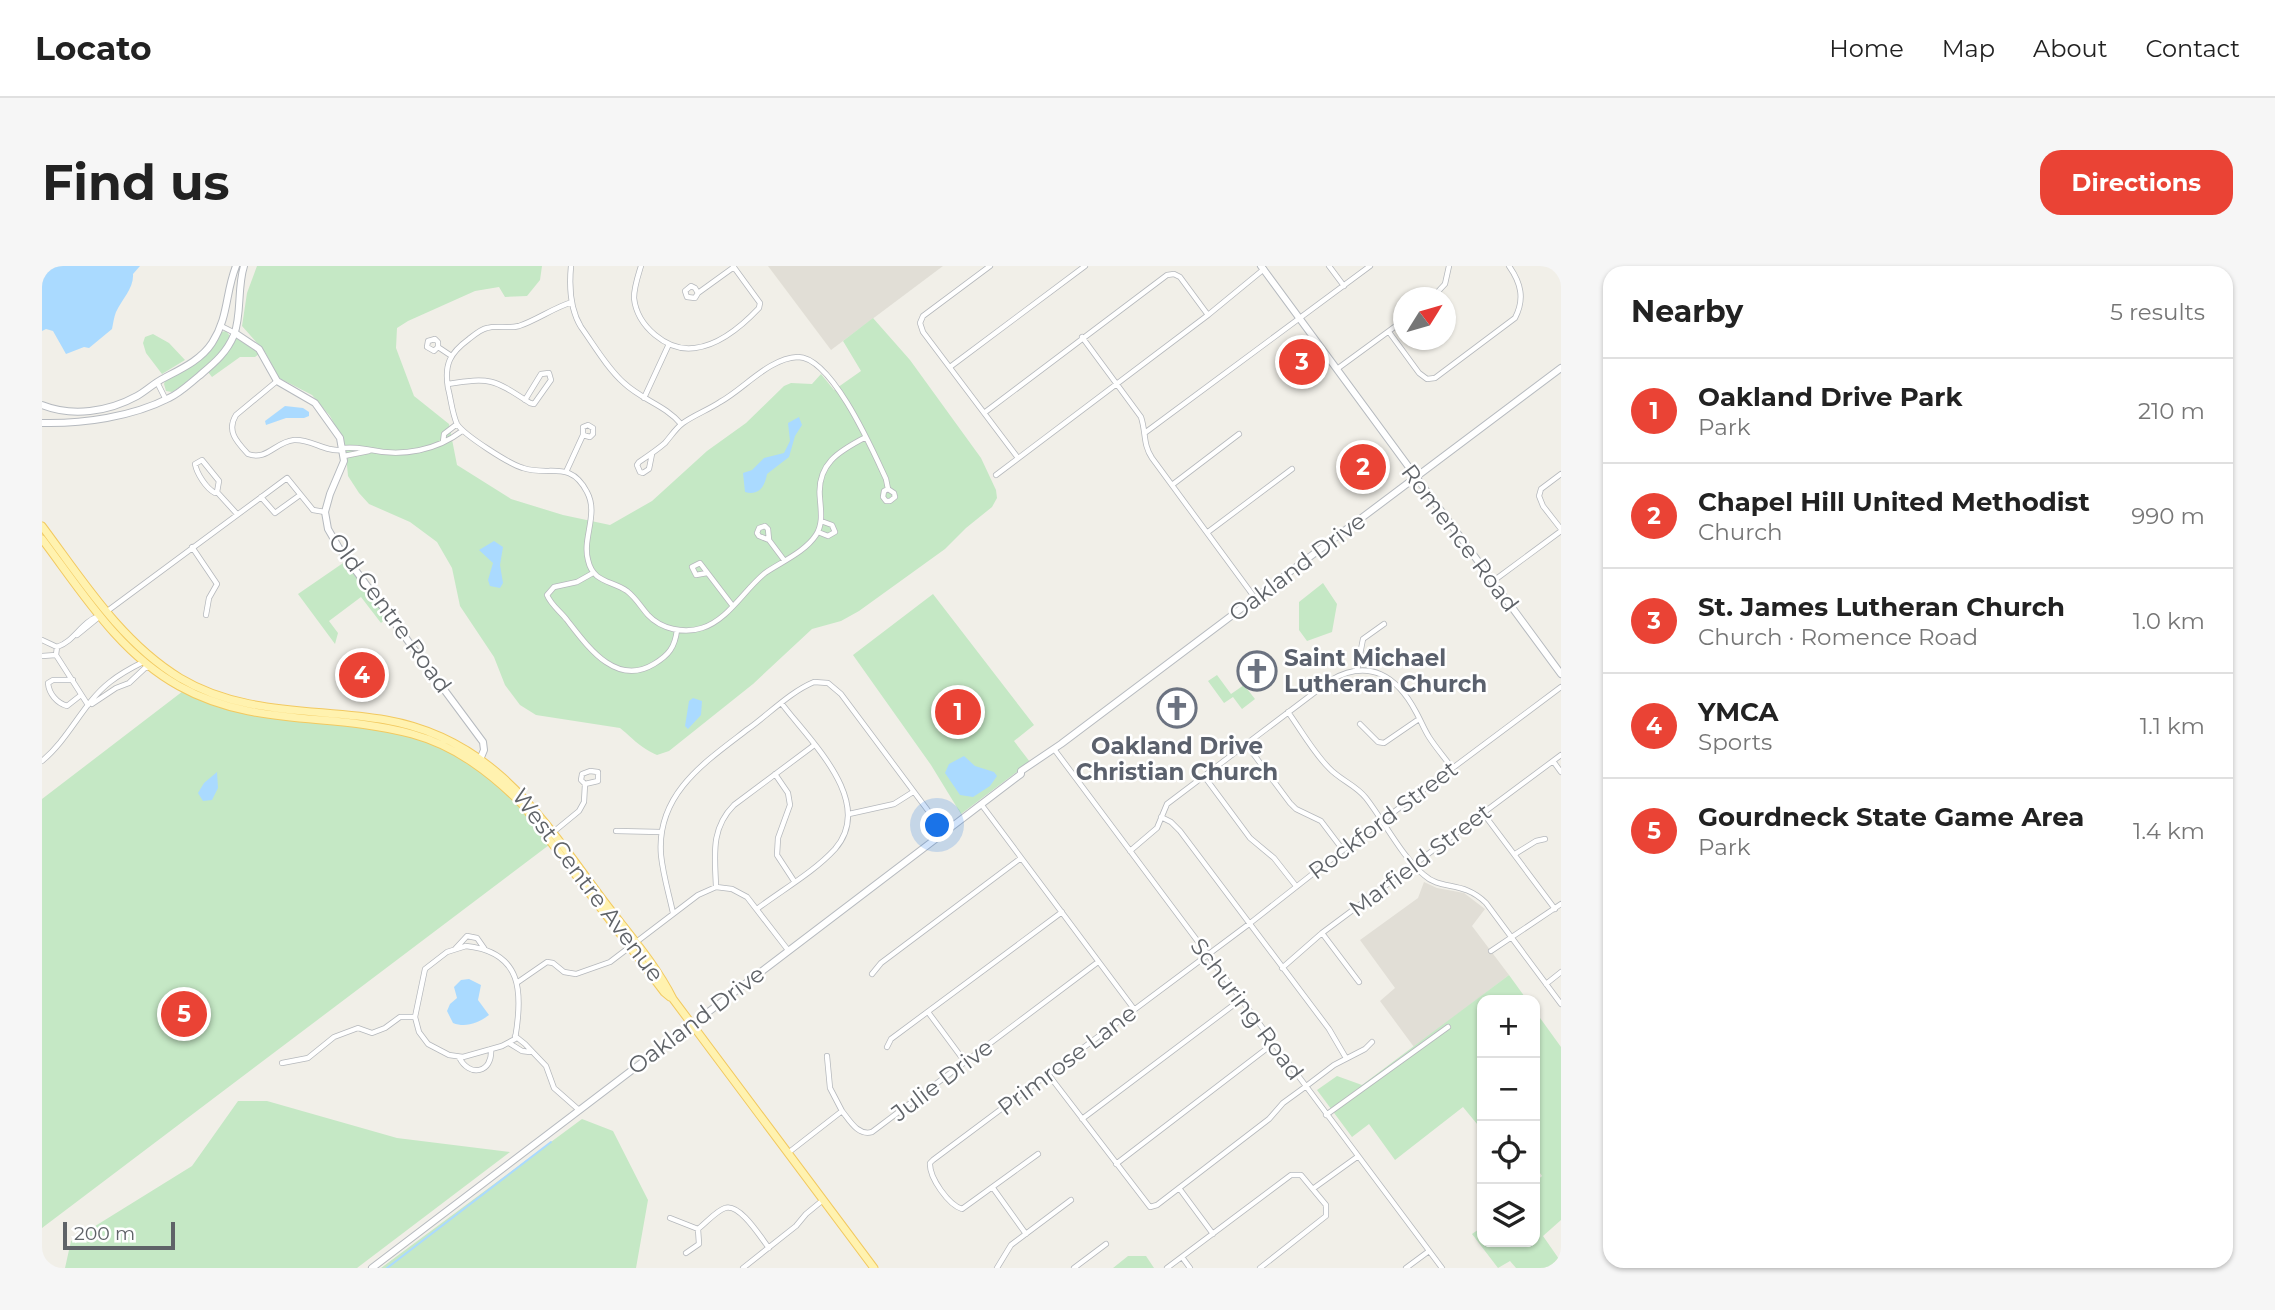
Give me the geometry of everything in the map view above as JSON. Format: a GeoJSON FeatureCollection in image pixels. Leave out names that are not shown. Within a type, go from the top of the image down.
{"type":"FeatureCollection","features":[{"type":"Feature","properties":{"kind":"main road","name":"West Centre Avenue"},"geometry":{"type":"LineString","coordinates":[[42,526],[103,614],[156,662],[182,679],[217,695],[265,708],[400,723],[447,739],[524,796],[550,835],[874,1268]]}},
{"type":"Feature","properties":{"kind":"main road","name":"West Centre Avenue"},"geometry":{"type":"LineString","coordinates":[[42,539],[143,662],[193,694],[261,715],[397,730],[430,740],[479,762]]}},
{"type":"Feature","properties":{"kind":"street"},"geometry":{"type":"LineString","coordinates":[[43,408],[75,413],[119,403],[135,397],[200,357],[209,348],[225,319],[230,284],[236,266]]}},
{"type":"Feature","properties":{"kind":"street"},"geometry":{"type":"LineString","coordinates":[[42,423],[83,421],[122,414],[166,400],[217,361],[235,333],[244,266]]}},
{"type":"Feature","properties":{"kind":"street"},"geometry":{"type":"LineString","coordinates":[[571,266],[572,302],[581,327],[616,375],[644,398],[666,409],[681,424]]}},
{"type":"Feature","properties":{"kind":"street"},"geometry":{"type":"LineString","coordinates":[[641,266],[635,288],[635,305],[652,331],[669,344],[680,348],[697,348],[719,340],[760,307],[760,303],[734,266],[698,293]]}},
{"type":"Feature","properties":{"kind":"street"},"geometry":{"type":"LineString","coordinates":[[990,266],[923,316],[920,323],[923,331],[1018,458]]}},
{"type":"Feature","properties":{"kind":"street"},"geometry":{"type":"LineString","coordinates":[[950,367],[1085,266]]}},
{"type":"Feature","properties":{"kind":"street"},"geometry":{"type":"LineString","coordinates":[[1329,266],[1344,286]]}},
{"type":"Feature","properties":{"kind":"street"},"geometry":{"type":"LineString","coordinates":[[1146,432],[1370,266]]}},
{"type":"Feature","properties":{"kind":"street"},"geometry":{"type":"LineString","coordinates":[[1442,287],[1449,266]]}},
{"type":"Feature","properties":{"kind":"street"},"geometry":{"type":"LineString","coordinates":[[1389,332],[1419,373],[1427,379],[1438,376],[1516,316],[1521,299],[1521,286],[1509,266]]}},
{"type":"Feature","properties":{"kind":"street"},"geometry":{"type":"LineString","coordinates":[[996,475],[1208,315],[1262,268]]}},
{"type":"Feature","properties":{"kind":"street","name":"Romence Road"},"geometry":{"type":"LineString","coordinates":[[1262,268],[1561,674]]}},
{"type":"Feature","properties":{"kind":"street"},"geometry":{"type":"LineString","coordinates":[[984,413],[1082,337],[1170,274],[1180,277],[1208,315]]}},
{"type":"Feature","properties":{"kind":"street"},"geometry":{"type":"LineString","coordinates":[[572,302],[516,327],[486,328],[465,341],[450,355],[446,368],[457,424],[462,431],[522,468],[566,472],[581,483],[592,505],[587,551],[593,573],[601,580],[625,590],[652,619],[667,627],[677,630],[703,628],[719,620],[762,576],[809,544],[818,532],[821,521],[819,486],[824,470],[834,456],[866,437]]}},
{"type":"Feature","properties":{"kind":"street"},"geometry":{"type":"LineString","coordinates":[[221,326],[259,349],[277,381],[315,403],[336,430],[343,451]]}},
{"type":"Feature","properties":{"kind":"street"},"geometry":{"type":"LineString","coordinates":[[1335,370],[1393,329]]}},
{"type":"Feature","properties":{"kind":"street"},"geometry":{"type":"LineString","coordinates":[[1082,337],[1141,417],[1148,452],[1255,598]]}},
{"type":"Feature","properties":{"kind":"street"},"geometry":{"type":"LineString","coordinates":[[644,398],[669,344]]}},
{"type":"Feature","properties":{"kind":"street"},"geometry":{"type":"LineString","coordinates":[[438,347],[450,355]]}},
{"type":"Feature","properties":{"kind":"street"},"geometry":{"type":"LineString","coordinates":[[652,454],[681,424],[736,392],[773,365],[797,357],[814,363],[828,378],[866,437],[888,489]]}},
{"type":"Feature","properties":{"kind":"street","name":"Oakland Drive"},"geometry":{"type":"LineString","coordinates":[[372,1268],[788,950],[1561,368]]}},
{"type":"Feature","properties":{"kind":"street"},"geometry":{"type":"LineString","coordinates":[[448,384],[489,380],[532,404],[536,403],[551,380],[549,373],[541,374],[525,400]]}},
{"type":"Feature","properties":{"kind":"street"},"geometry":{"type":"LineString","coordinates":[[277,381],[232,421],[234,438],[248,454],[263,456],[286,442],[297,440],[331,451],[360,446],[370,450],[409,452],[448,442],[462,431]]}},
{"type":"Feature","properties":{"kind":"street"},"geometry":{"type":"LineString","coordinates":[[157,382],[166,400]]}},
{"type":"Feature","properties":{"kind":"street"},"geometry":{"type":"LineString","coordinates":[[119,403],[122,414]]}},
{"type":"Feature","properties":{"kind":"street"},"geometry":{"type":"LineString","coordinates":[[443,442],[444,434],[457,424]]}},
{"type":"Feature","properties":{"kind":"street"},"geometry":{"type":"LineString","coordinates":[[566,472],[583,435]]}},
{"type":"Feature","properties":{"kind":"street"},"geometry":{"type":"LineString","coordinates":[[1172,485],[1239,435]]}},
{"type":"Feature","properties":{"kind":"street","name":"Old Centre Road"},"geometry":{"type":"LineString","coordinates":[[343,451],[342,468],[325,512],[328,529],[339,548],[483,742],[485,747],[479,762]]}},
{"type":"Feature","properties":{"kind":"street"},"geometry":{"type":"LineString","coordinates":[[217,492],[219,481],[205,461],[198,461],[195,464],[197,471],[211,491],[217,492],[237,514]]}},
{"type":"Feature","properties":{"kind":"street"},"geometry":{"type":"LineString","coordinates":[[1208,532],[1292,468]]}},
{"type":"Feature","properties":{"kind":"street"},"geometry":{"type":"LineString","coordinates":[[1492,582],[1561,530],[1539,496],[1541,489],[1561,474]]}},
{"type":"Feature","properties":{"kind":"street"},"geometry":{"type":"LineString","coordinates":[[42,640],[57,647],[66,644],[77,635],[79,629],[287,478],[313,510],[325,512]]}},
{"type":"Feature","properties":{"kind":"street"},"geometry":{"type":"LineString","coordinates":[[261,497],[275,513],[300,495]]}},
{"type":"Feature","properties":{"kind":"street"},"geometry":{"type":"LineString","coordinates":[[818,532],[828,536],[835,532],[832,525],[821,521]]}},
{"type":"Feature","properties":{"kind":"street"},"geometry":{"type":"LineString","coordinates":[[769,540],[784,560]]}},
{"type":"Feature","properties":{"kind":"street"},"geometry":{"type":"LineString","coordinates":[[192,547],[217,584],[209,598],[206,615]]}},
{"type":"Feature","properties":{"kind":"street"},"geometry":{"type":"LineString","coordinates":[[593,573],[577,582],[554,587],[547,595],[593,652],[618,669],[633,672],[641,670],[667,656],[675,645],[677,630]]}},
{"type":"Feature","properties":{"kind":"street"},"geometry":{"type":"LineString","coordinates":[[707,573],[732,605]]}},
{"type":"Feature","properties":{"kind":"street"},"geometry":{"type":"LineString","coordinates":[[1357,670],[1363,639],[1384,624]]}},
{"type":"Feature","properties":{"kind":"street"},"geometry":{"type":"LineString","coordinates":[[57,647],[56,655],[88,705]]}},
{"type":"Feature","properties":{"kind":"street"},"geometry":{"type":"LineString","coordinates":[[42,656],[56,655]]}},
{"type":"Feature","properties":{"kind":"street"},"geometry":{"type":"LineString","coordinates":[[42,761],[110,682],[143,662]]}},
{"type":"Feature","properties":{"kind":"street"},"geometry":{"type":"LineString","coordinates":[[88,705],[129,683],[145,668],[150,667]]}},
{"type":"Feature","properties":{"kind":"street"},"geometry":{"type":"LineString","coordinates":[[1130,851],[1157,828],[1167,804],[1331,680],[1357,670],[1372,671],[1392,681],[1452,768]]}},
{"type":"Feature","properties":{"kind":"street"},"geometry":{"type":"LineString","coordinates":[[73,680],[53,680],[48,683],[48,689],[62,705],[67,706],[81,695]]}},
{"type":"Feature","properties":{"kind":"street"},"geometry":{"type":"LineString","coordinates":[[673,913],[661,859],[661,832],[671,803],[690,775],[809,683],[824,682],[832,685],[841,694],[944,832]]}},
{"type":"Feature","properties":{"kind":"street","name":"Rockford Street"},"geometry":{"type":"LineString","coordinates":[[1207,955],[1561,687]]}},
{"type":"Feature","properties":{"kind":"street"},"geometry":{"type":"LineString","coordinates":[[757,909],[827,856],[838,844],[849,814],[839,780],[782,705]]}},
{"type":"Feature","properties":{"kind":"street"},"geometry":{"type":"LineString","coordinates":[[1288,712],[1329,768],[1360,792],[1414,864],[1430,880],[1475,893],[1486,903],[1561,1004]]}},
{"type":"Feature","properties":{"kind":"street"},"geometry":{"type":"LineString","coordinates":[[1360,724],[1378,741],[1384,743],[1419,719]]}},
{"type":"Feature","properties":{"kind":"street"},"geometry":{"type":"LineString","coordinates":[[1246,744],[1290,803],[1296,809],[1321,821],[1343,850]]}},
{"type":"Feature","properties":{"kind":"street"},"geometry":{"type":"LineString","coordinates":[[716,887],[715,845],[720,823],[734,805],[813,746]]}},
{"type":"Feature","properties":{"kind":"street","name":"Schuring Road"},"geometry":{"type":"LineString","coordinates":[[1054,749],[1442,1268]]}},
{"type":"Feature","properties":{"kind":"street","name":"Marfield Street"},"geometry":{"type":"LineString","coordinates":[[1282,968],[1322,933],[1561,755]]}},
{"type":"Feature","properties":{"kind":"street"},"geometry":{"type":"LineString","coordinates":[[1553,761],[1561,772]]}},
{"type":"Feature","properties":{"kind":"street"},"geometry":{"type":"LineString","coordinates":[[775,774],[790,799],[789,814],[778,838],[777,855],[794,881]]}},
{"type":"Feature","properties":{"kind":"street"},"geometry":{"type":"LineString","coordinates":[[1204,776],[1251,838],[1274,858],[1296,886]]}},
{"type":"Feature","properties":{"kind":"street"},"geometry":{"type":"LineString","coordinates":[[550,835],[579,811],[584,802],[585,784]]}},
{"type":"Feature","properties":{"kind":"street"},"geometry":{"type":"LineString","coordinates":[[849,814],[884,807],[913,792]]}},
{"type":"Feature","properties":{"kind":"street"},"geometry":{"type":"LineString","coordinates":[[981,804],[1134,1009]]}},
{"type":"Feature","properties":{"kind":"street"},"geometry":{"type":"LineString","coordinates":[[1483,813],[1555,908]]}},
{"type":"Feature","properties":{"kind":"street"},"geometry":{"type":"LineString","coordinates":[[1161,817],[1180,831],[1329,1028],[1346,1058]]}},
{"type":"Feature","properties":{"kind":"street"},"geometry":{"type":"LineString","coordinates":[[616,831],[661,832]]}},
{"type":"Feature","properties":{"kind":"street"},"geometry":{"type":"LineString","coordinates":[[1515,854],[1536,841],[1545,839]]}},
{"type":"Feature","properties":{"kind":"street"},"geometry":{"type":"LineString","coordinates":[[872,974],[881,963],[1021,858]]}},
{"type":"Feature","properties":{"kind":"street"},"geometry":{"type":"LineString","coordinates":[[518,982],[547,962],[553,963],[564,972],[576,974],[610,962],[692,899],[716,887],[740,892],[757,909],[788,950]]}},
{"type":"Feature","properties":{"kind":"street"},"geometry":{"type":"LineString","coordinates":[[1491,951],[1561,904]]}},
{"type":"Feature","properties":{"kind":"street"},"geometry":{"type":"LineString","coordinates":[[887,1047],[891,1040],[1062,912]]}},
{"type":"Feature","properties":{"kind":"street"},"geometry":{"type":"LineString","coordinates":[[1322,933],[1359,982]]}},
{"type":"Feature","properties":{"kind":"street"},"geometry":{"type":"LineString","coordinates":[[454,950],[467,936],[477,938],[485,948],[503,960],[512,972],[518,982],[520,998],[514,1039],[491,1049],[459,1056],[449,1055],[428,1044],[419,1032],[415,1017],[425,969],[447,952],[454,950],[466,946],[485,948]]}},
{"type":"Feature","properties":{"kind":"street","name":"Primrose Lane"},"geometry":{"type":"LineString","coordinates":[[993,1188],[968,1207],[960,1209],[953,1204],[932,1176],[930,1166],[933,1160],[1207,955]]}},
{"type":"Feature","properties":{"kind":"street","name":"Julie Drive"},"geometry":{"type":"LineString","coordinates":[[842,1111],[857,1129],[869,1133],[1098,962]]}},
{"type":"Feature","properties":{"kind":"street"},"geometry":{"type":"LineString","coordinates":[[1546,984],[1561,972]]}},
{"type":"Feature","properties":{"kind":"street"},"geometry":{"type":"LineString","coordinates":[[1082,1119],[1240,1000]]}},
{"type":"Feature","properties":{"kind":"street"},"geometry":{"type":"LineString","coordinates":[[928,1012],[965,1062]]}},
{"type":"Feature","properties":{"kind":"street"},"geometry":{"type":"LineString","coordinates":[[282,1063],[307,1058],[319,1051],[328,1040],[358,1028],[372,1032],[385,1028],[400,1017],[415,1017]]}},
{"type":"Feature","properties":{"kind":"street"},"geometry":{"type":"LineString","coordinates":[[1326,1115],[1448,1027]]}},
{"type":"Feature","properties":{"kind":"street"},"geometry":{"type":"LineString","coordinates":[[515,1036],[546,1066],[554,1088],[579,1110]]}},
{"type":"Feature","properties":{"kind":"street"},"geometry":{"type":"LineString","coordinates":[[1048,1074],[1150,1207],[1157,1205],[1269,1119],[1283,1103],[1372,1042]]}},
{"type":"Feature","properties":{"kind":"street"},"geometry":{"type":"LineString","coordinates":[[508,1043],[522,1051],[531,1052]]}},
{"type":"Feature","properties":{"kind":"street"},"geometry":{"type":"LineString","coordinates":[[1116,1164],[1274,1043]]}},
{"type":"Feature","properties":{"kind":"street"},"geometry":{"type":"LineString","coordinates":[[459,1056],[464,1066],[472,1071],[481,1070],[488,1066],[491,1049]]}},
{"type":"Feature","properties":{"kind":"street"},"geometry":{"type":"LineString","coordinates":[[788,1153],[842,1111],[830,1088],[827,1056]]}},
{"type":"Feature","properties":{"kind":"street"},"geometry":{"type":"LineString","coordinates":[[1026,1234],[993,1188],[1038,1154]]}},
{"type":"Feature","properties":{"kind":"street"},"geometry":{"type":"LineString","coordinates":[[1314,1188],[1357,1157]]}},
{"type":"Feature","properties":{"kind":"street"},"geometry":{"type":"LineString","coordinates":[[1167,1268],[1294,1174],[1304,1177],[1327,1207],[1328,1214],[1260,1268]]}},
{"type":"Feature","properties":{"kind":"street"},"geometry":{"type":"LineString","coordinates":[[1179,1188],[1213,1234]]}},
{"type":"Feature","properties":{"kind":"street"},"geometry":{"type":"LineString","coordinates":[[743,1268],[796,1226],[823,1199]]}},
{"type":"Feature","properties":{"kind":"street"},"geometry":{"type":"LineString","coordinates":[[997,1268],[1008,1248],[1071,1200]]}},
{"type":"Feature","properties":{"kind":"street"},"geometry":{"type":"LineString","coordinates":[[698,1229],[725,1208],[732,1208],[743,1214],[769,1248]]}},
{"type":"Feature","properties":{"kind":"street"},"geometry":{"type":"LineString","coordinates":[[670,1218],[698,1229]]}},
{"type":"Feature","properties":{"kind":"street"},"geometry":{"type":"LineString","coordinates":[[686,1253],[699,1244],[698,1229]]}},
{"type":"Feature","properties":{"kind":"street"},"geometry":{"type":"LineString","coordinates":[[1074,1268],[1106,1244]]}},
{"type":"Feature","properties":{"kind":"street"},"geometry":{"type":"LineString","coordinates":[[1406,1268],[1429,1251]]}},
{"type":"Feature","properties":{"kind":"street"},"geometry":{"type":"LineString","coordinates":[[1182,1257],[1190,1268]]}},
{"type":"Feature","properties":{"kind":"shaded area"},"geometry":{"type":"Polygon","coordinates":[[[768,266],[943,266],[831,350],[768,266]]]}},
{"type":"Feature","properties":{"kind":"shaded area"},"geometry":{"type":"Polygon","coordinates":[[[1424,882],[1437,888],[1464,893],[1485,909],[1472,926],[1509,975],[1483,995],[1477,995],[1477,999],[1414,1047],[1380,1001],[1395,988],[1360,940],[1418,898],[1424,882]]]}},
{"type":"Feature","properties":{"kind":"green space"},"geometry":{"type":"Polygon","coordinates":[[[257,266],[542,266],[540,280],[527,296],[505,297],[499,287],[475,291],[397,328],[396,348],[414,396],[449,424],[457,465],[511,499],[563,515],[610,525],[652,501],[707,451],[746,423],[784,386],[791,383],[812,384],[821,374],[834,390],[861,371],[843,341],[873,318],[910,360],[981,458],[997,498],[992,507],[945,549],[859,611],[841,621],[812,629],[753,684],[669,751],[657,755],[641,746],[620,728],[536,715],[520,705],[505,685],[494,657],[460,606],[452,568],[437,542],[410,522],[369,504],[359,493],[348,476],[345,444],[330,416],[312,395],[279,378],[265,352],[242,326],[247,293],[257,266]]]}},
{"type":"Feature","properties":{"kind":"green space"},"geometry":{"type":"Polygon","coordinates":[[[226,331],[230,336],[213,361],[181,387],[172,392],[166,391],[165,381],[185,369],[221,332],[226,331]]]}},
{"type":"Feature","properties":{"kind":"green space"},"geometry":{"type":"Polygon","coordinates":[[[153,334],[169,343],[185,360],[162,374],[146,353],[143,343],[145,337],[153,334]]]}},
{"type":"Feature","properties":{"kind":"green space"},"geometry":{"type":"Polygon","coordinates":[[[236,337],[251,343],[259,354],[255,357],[240,357],[212,377],[208,372],[236,337]]]}},
{"type":"Feature","properties":{"kind":"green space"},"geometry":{"type":"Polygon","coordinates":[[[346,561],[388,616],[381,623],[361,597],[329,621],[338,633],[335,644],[298,594],[346,561]]]}},
{"type":"Feature","properties":{"kind":"green space"},"geometry":{"type":"Polygon","coordinates":[[[1323,583],[1337,604],[1332,632],[1307,641],[1299,630],[1299,602],[1323,583]]]}},
{"type":"Feature","properties":{"kind":"green space"},"geometry":{"type":"Polygon","coordinates":[[[933,594],[1034,725],[1014,741],[1030,762],[961,814],[931,765],[853,655],[933,594]]]}},
{"type":"Feature","properties":{"kind":"green space"},"geometry":{"type":"Polygon","coordinates":[[[1217,675],[1231,694],[1244,685],[1255,699],[1242,709],[1233,697],[1224,703],[1208,681],[1217,675]]]}},
{"type":"Feature","properties":{"kind":"green space"},"geometry":{"type":"Polygon","coordinates":[[[187,688],[239,709],[394,728],[435,740],[505,785],[553,842],[42,1228],[42,799],[187,688]]]}},
{"type":"Feature","properties":{"kind":"green space"},"geometry":{"type":"Polygon","coordinates":[[[1509,975],[1523,995],[1482,995],[1509,975]]]}},
{"type":"Feature","properties":{"kind":"green space"},"geometry":{"type":"Polygon","coordinates":[[[1477,999],[1477,1124],[1463,1107],[1395,1160],[1369,1124],[1352,1137],[1317,1090],[1337,1076],[1362,1085],[1477,999]]]}},
{"type":"Feature","properties":{"kind":"green space"},"geometry":{"type":"Polygon","coordinates":[[[1540,1018],[1561,1047],[1561,1220],[1543,1236],[1559,1259],[1548,1268],[1516,1268],[1510,1261],[1498,1268],[1482,1247],[1540,1247],[1540,1018]]]}},
{"type":"Feature","properties":{"kind":"green space"},"geometry":{"type":"Polygon","coordinates":[[[238,1101],[267,1101],[397,1138],[510,1152],[357,1268],[65,1268],[71,1241],[192,1166],[238,1101]]]}},
{"type":"Feature","properties":{"kind":"green space"},"geometry":{"type":"Polygon","coordinates":[[[582,1119],[613,1131],[648,1200],[636,1268],[381,1268],[582,1119]]]}},
{"type":"Feature","properties":{"kind":"green space"},"geometry":{"type":"Polygon","coordinates":[[[1128,1256],[1146,1256],[1154,1268],[1113,1268],[1128,1256]]]}},
{"type":"Feature","properties":{"kind":"water"},"geometry":{"type":"Polygon","coordinates":[[[42,266],[140,266],[133,274],[130,289],[116,312],[112,329],[89,348],[84,347],[66,354],[53,331],[42,331],[42,266]]]}},
{"type":"Feature","properties":{"kind":"water"},"geometry":{"type":"Polygon","coordinates":[[[285,406],[303,408],[309,412],[309,416],[286,418],[266,425],[265,421],[285,406]]]}},
{"type":"Feature","properties":{"kind":"water"},"geometry":{"type":"Polygon","coordinates":[[[799,417],[802,425],[795,436],[789,457],[767,474],[761,489],[754,493],[745,492],[743,473],[752,470],[764,458],[784,453],[790,441],[788,423],[799,417]]]}},
{"type":"Feature","properties":{"kind":"water"},"geometry":{"type":"Polygon","coordinates":[[[494,541],[503,547],[500,565],[503,583],[500,588],[490,586],[488,580],[493,563],[479,550],[494,541]]]}},
{"type":"Feature","properties":{"kind":"water"},"geometry":{"type":"Polygon","coordinates":[[[693,698],[702,701],[701,715],[688,729],[685,726],[689,701],[693,698]]]}},
{"type":"Feature","properties":{"kind":"water"},"geometry":{"type":"Polygon","coordinates":[[[964,756],[975,766],[994,772],[997,776],[990,786],[973,797],[960,795],[945,773],[949,764],[964,756]]]}},
{"type":"Feature","properties":{"kind":"water"},"geometry":{"type":"Polygon","coordinates":[[[217,772],[218,788],[212,800],[203,801],[198,793],[204,783],[217,772]]]}},
{"type":"Feature","properties":{"kind":"water"},"geometry":{"type":"Polygon","coordinates":[[[469,979],[481,985],[478,1000],[489,1015],[472,1024],[453,1023],[447,1011],[457,998],[454,987],[461,980],[469,979]]]}},
{"type":"Feature","properties":{"kind":"waterway"},"geometry":{"type":"LineString","coordinates":[[387,1268],[551,1142]]}},
{"type":"Feature","properties":{"kind":"place","name":"St. James Lutheran Church"},"geometry":{"type":"Point","coordinates":[1302,362]}},
{"type":"Feature","properties":{"kind":"place","name":"Chapel Hill United Methodist"},"geometry":{"type":"Point","coordinates":[1363,467]}},
{"type":"Feature","properties":{"kind":"place","name":"Saint Michael Lutheran Church"},"geometry":{"type":"Point","coordinates":[1257,671]}},
{"type":"Feature","properties":{"kind":"place","name":"YMCA"},"geometry":{"type":"Point","coordinates":[362,675]}},
{"type":"Feature","properties":{"kind":"place","name":"Oakland Drive Christian Church"},"geometry":{"type":"Point","coordinates":[1177,708]}},
{"type":"Feature","properties":{"kind":"place","name":"Oakland Drive Park"},"geometry":{"type":"Point","coordinates":[958,712]}},
{"type":"Feature","properties":{"kind":"place","name":"Gourdneck State Game Area"},"geometry":{"type":"Point","coordinates":[184,1014]}}]}
